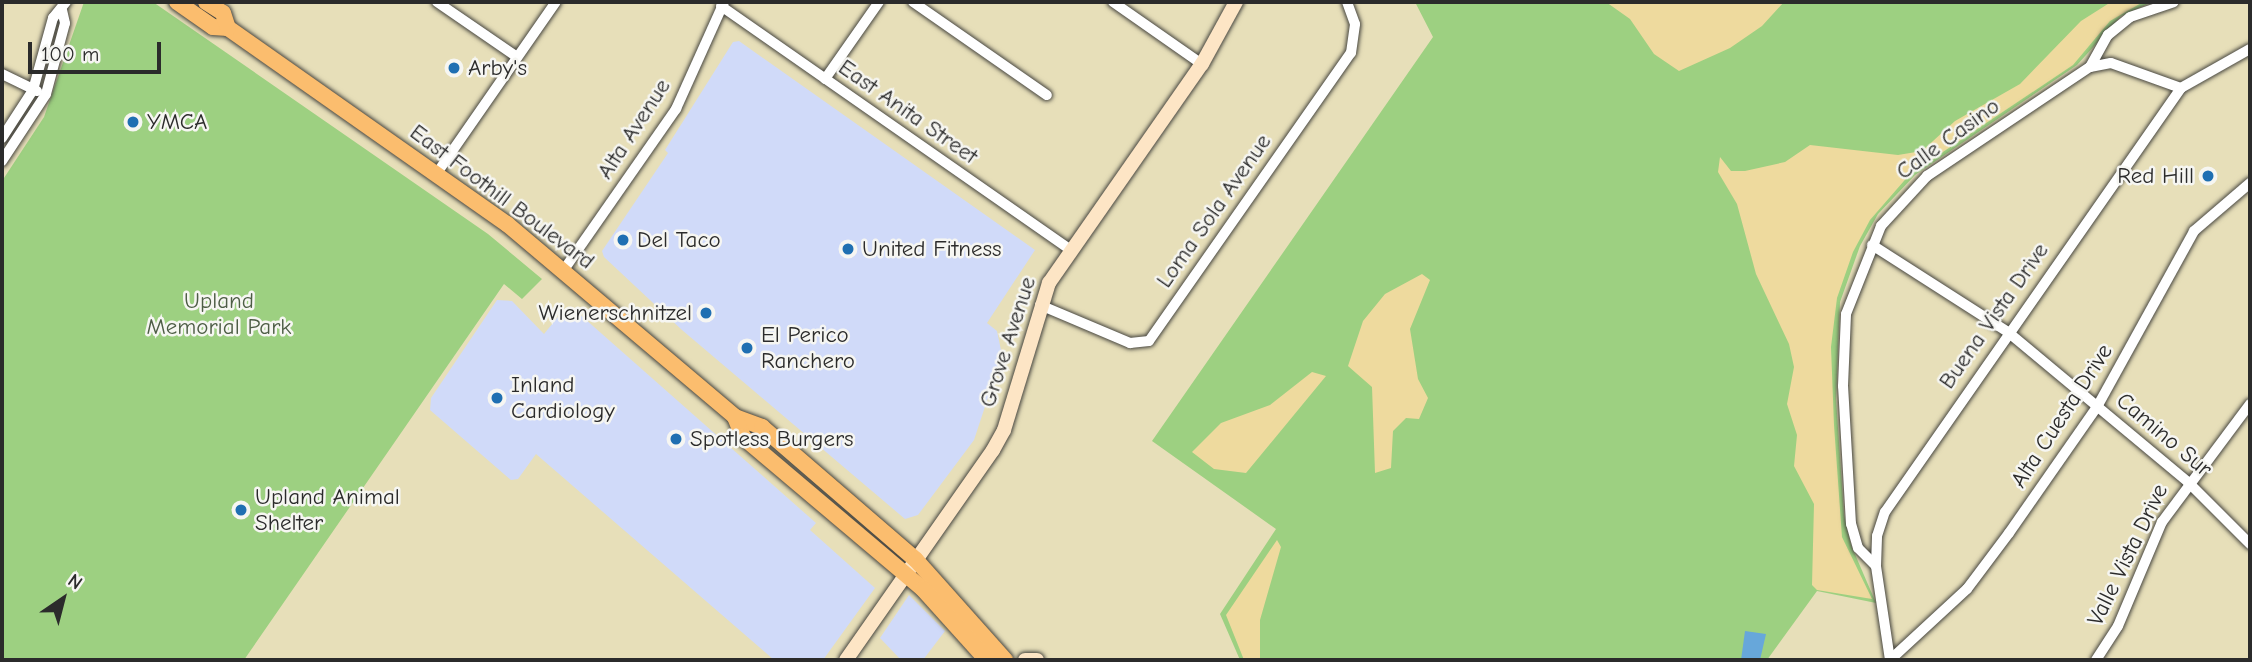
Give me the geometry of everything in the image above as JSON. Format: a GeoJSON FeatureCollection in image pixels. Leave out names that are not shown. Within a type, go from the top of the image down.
{"type":"FeatureCollection","features":[{"type":"Feature","properties":{"kind":"main road","name":"East Foothill Boulevard"},"geometry":{"type":"LineString","coordinates":[[177,2],[213,27],[229,28],[437,173],[563,271],[735,417],[762,426],[916,559],[1005,660]]}},
{"type":"Feature","properties":{"kind":"main road","name":"East Foothill Boulevard"},"geometry":{"type":"LineString","coordinates":[[206,2],[223,13],[229,28]]}},
{"type":"Feature","properties":{"kind":"main road","name":"East Foothill Boulevard"},"geometry":{"type":"LineString","coordinates":[[735,417],[743,436],[906,574],[987,660]]}},
{"type":"Feature","properties":{"kind":"street"},"geometry":{"type":"LineString","coordinates":[[437,2],[517,57]]}},
{"type":"Feature","properties":{"kind":"street"},"geometry":{"type":"LineString","coordinates":[[437,173],[556,2]]}},
{"type":"Feature","properties":{"kind":"street"},"geometry":{"type":"LineString","coordinates":[[825,79],[879,2]]}},
{"type":"Feature","properties":{"kind":"street"},"geometry":{"type":"LineString","coordinates":[[914,2],[1047,95]]}},
{"type":"Feature","properties":{"kind":"street"},"geometry":{"type":"LineString","coordinates":[[1113,2],[1202,64]]}},
{"type":"Feature","properties":{"kind":"street","name":"Grove Avenue"},"geometry":{"type":"LineString","coordinates":[[846,660],[1004,430],[1040,305],[1049,283],[1202,64],[1236,2]]}},
{"type":"Feature","properties":{"kind":"street","name":"Loma Sola Avenue"},"geometry":{"type":"LineString","coordinates":[[1040,305],[1130,343],[1149,341],[1351,53],[1355,24],[1348,2]]}},
{"type":"Feature","properties":{"kind":"street"},"geometry":{"type":"LineString","coordinates":[[2090,67],[2108,35],[2130,17],[2174,2]]}},
{"type":"Feature","properties":{"kind":"street","name":"East Anita Street"},"geometry":{"type":"LineString","coordinates":[[723,4],[825,79],[1072,251]]}},
{"type":"Feature","properties":{"kind":"street","name":"Alta Avenue"},"geometry":{"type":"LineString","coordinates":[[563,271],[676,109],[723,4]]}},
{"type":"Feature","properties":{"kind":"street"},"geometry":{"type":"LineString","coordinates":[[2,138],[33,90],[53,18],[64,6]]}},
{"type":"Feature","properties":{"kind":"street"},"geometry":{"type":"LineString","coordinates":[[2,161],[46,94],[65,23],[64,6]]}},
{"type":"Feature","properties":{"kind":"street","name":"Buena Vista Drive"},"geometry":{"type":"LineString","coordinates":[[1890,660],[1876,566],[1885,512],[2008,331],[2181,89],[2250,49]]}},
{"type":"Feature","properties":{"kind":"street"},"geometry":{"type":"LineString","coordinates":[[2090,67],[2111,63],[2181,89]]}},
{"type":"Feature","properties":{"kind":"street","name":"Calle Casino"},"geometry":{"type":"LineString","coordinates":[[1876,566],[1857,548],[1851,524],[1843,386],[1846,314],[1872,245],[1896,206],[1927,176],[2090,67]]}},
{"type":"Feature","properties":{"kind":"street"},"geometry":{"type":"LineString","coordinates":[[3,78],[46,94]]}},
{"type":"Feature","properties":{"kind":"street","name":"Alta Cuesta Drive"},"geometry":{"type":"LineString","coordinates":[[1890,660],[1967,589],[2097,407],[2194,231],[2250,183]]}},
{"type":"Feature","properties":{"kind":"street","name":"Camino Sur"},"geometry":{"type":"LineString","coordinates":[[1872,245],[2008,331],[2188,482],[2250,544]]}},
{"type":"Feature","properties":{"kind":"street","name":"Valle Vista Drive"},"geometry":{"type":"LineString","coordinates":[[2096,660],[2118,626],[2162,522],[2188,482],[2250,404]]}},
{"type":"Feature","properties":{"kind":"street"},"geometry":{"type":"LineString","coordinates":[[1025,660],[1037,660]]}},
{"type":"Feature","properties":{"kind":"shaded area"},"geometry":{"type":"Polygon","coordinates":[[[739,41],[1035,250],[987,323],[997,331],[1002,355],[974,440],[918,515],[905,519],[682,330],[604,257],[602,251],[668,153],[665,150],[733,42],[739,41]]]}},
{"type":"Feature","properties":{"kind":"shaded area"},"geometry":{"type":"Polygon","coordinates":[[[497,300],[512,301],[544,334],[561,313],[576,311],[816,523],[810,530],[875,588],[823,660],[774,660],[536,454],[518,479],[511,480],[430,410],[431,398],[497,300]]]}},
{"type":"Feature","properties":{"kind":"shaded area"},"geometry":{"type":"Polygon","coordinates":[[[909,595],[945,631],[923,660],[901,660],[880,638],[909,595]]]}},
{"type":"Feature","properties":{"kind":"green space","name":"Upland Memorial Park"},"geometry":{"type":"Polygon","coordinates":[[[84,2],[153,2],[488,234],[542,279],[522,299],[504,284],[244,660],[2,660],[2,181],[44,117],[84,2]]]}},
{"type":"Feature","properties":{"kind":"green space"},"geometry":{"type":"Polygon","coordinates":[[[1415,2],[2152,2],[2121,16],[2077,65],[1915,175],[1878,214],[1860,246],[1840,302],[1836,399],[1844,515],[1851,545],[1876,603],[1817,591],[1767,660],[1240,660],[1220,614],[1276,529],[1152,441],[1433,37],[1415,2]]]}},
{"type":"Feature","properties":{"kind":"sand"},"geometry":{"type":"Polygon","coordinates":[[[1606,2],[1784,2],[1762,26],[1730,48],[1679,71],[1654,54],[1630,19],[1606,2]]]}},
{"type":"Feature","properties":{"kind":"sand"},"geometry":{"type":"Polygon","coordinates":[[[2111,2],[2143,2],[2110,21],[2073,65],[1910,174],[1870,220],[1853,252],[1837,298],[1831,347],[1834,425],[1842,537],[1872,599],[1817,590],[1812,585],[1814,504],[1794,466],[1797,435],[1787,404],[1794,367],[1789,344],[1756,274],[1737,204],[1718,172],[1720,157],[1731,171],[1745,171],[1785,162],[1810,145],[1898,155],[1922,151],[1955,121],[2020,84],[2081,21],[2111,2]]]}},
{"type":"Feature","properties":{"kind":"sand"},"geometry":{"type":"Polygon","coordinates":[[[1422,274],[1430,280],[1410,329],[1418,379],[1428,398],[1419,419],[1406,418],[1393,431],[1391,468],[1375,473],[1372,387],[1348,366],[1363,321],[1385,294],[1422,274]]]}},
{"type":"Feature","properties":{"kind":"sand"},"geometry":{"type":"Polygon","coordinates":[[[1312,372],[1326,376],[1246,473],[1214,469],[1192,452],[1221,423],[1270,405],[1312,372]]]}},
{"type":"Feature","properties":{"kind":"sand"},"geometry":{"type":"Polygon","coordinates":[[[1277,540],[1281,547],[1260,620],[1260,660],[1244,660],[1226,615],[1277,540]]]}},
{"type":"Feature","properties":{"kind":"water"},"geometry":{"type":"Polygon","coordinates":[[[1745,631],[1766,634],[1760,660],[1741,660],[1745,631]]]}},
{"type":"Feature","properties":{"kind":"place","name":"Arby's"},"geometry":{"type":"Point","coordinates":[454,68]}},
{"type":"Feature","properties":{"kind":"place","name":"YMCA"},"geometry":{"type":"Point","coordinates":[133,122]}},
{"type":"Feature","properties":{"kind":"place","name":"Red Hill"},"geometry":{"type":"Point","coordinates":[2208,176]}},
{"type":"Feature","properties":{"kind":"place","name":"Del Taco"},"geometry":{"type":"Point","coordinates":[623,240]}},
{"type":"Feature","properties":{"kind":"place","name":"United Fitness"},"geometry":{"type":"Point","coordinates":[848,249]}},
{"type":"Feature","properties":{"kind":"place","name":"Wienerschnitzel"},"geometry":{"type":"Point","coordinates":[706,313]}},
{"type":"Feature","properties":{"kind":"place","name":"El Perico Ranchero"},"geometry":{"type":"Point","coordinates":[747,348]}},
{"type":"Feature","properties":{"kind":"place","name":"Inland Cardiology"},"geometry":{"type":"Point","coordinates":[497,398]}},
{"type":"Feature","properties":{"kind":"place","name":"Spotless Burgers"},"geometry":{"type":"Point","coordinates":[676,439]}},
{"type":"Feature","properties":{"kind":"place","name":"Upland Animal Shelter"},"geometry":{"type":"Point","coordinates":[241,510]}}]}
